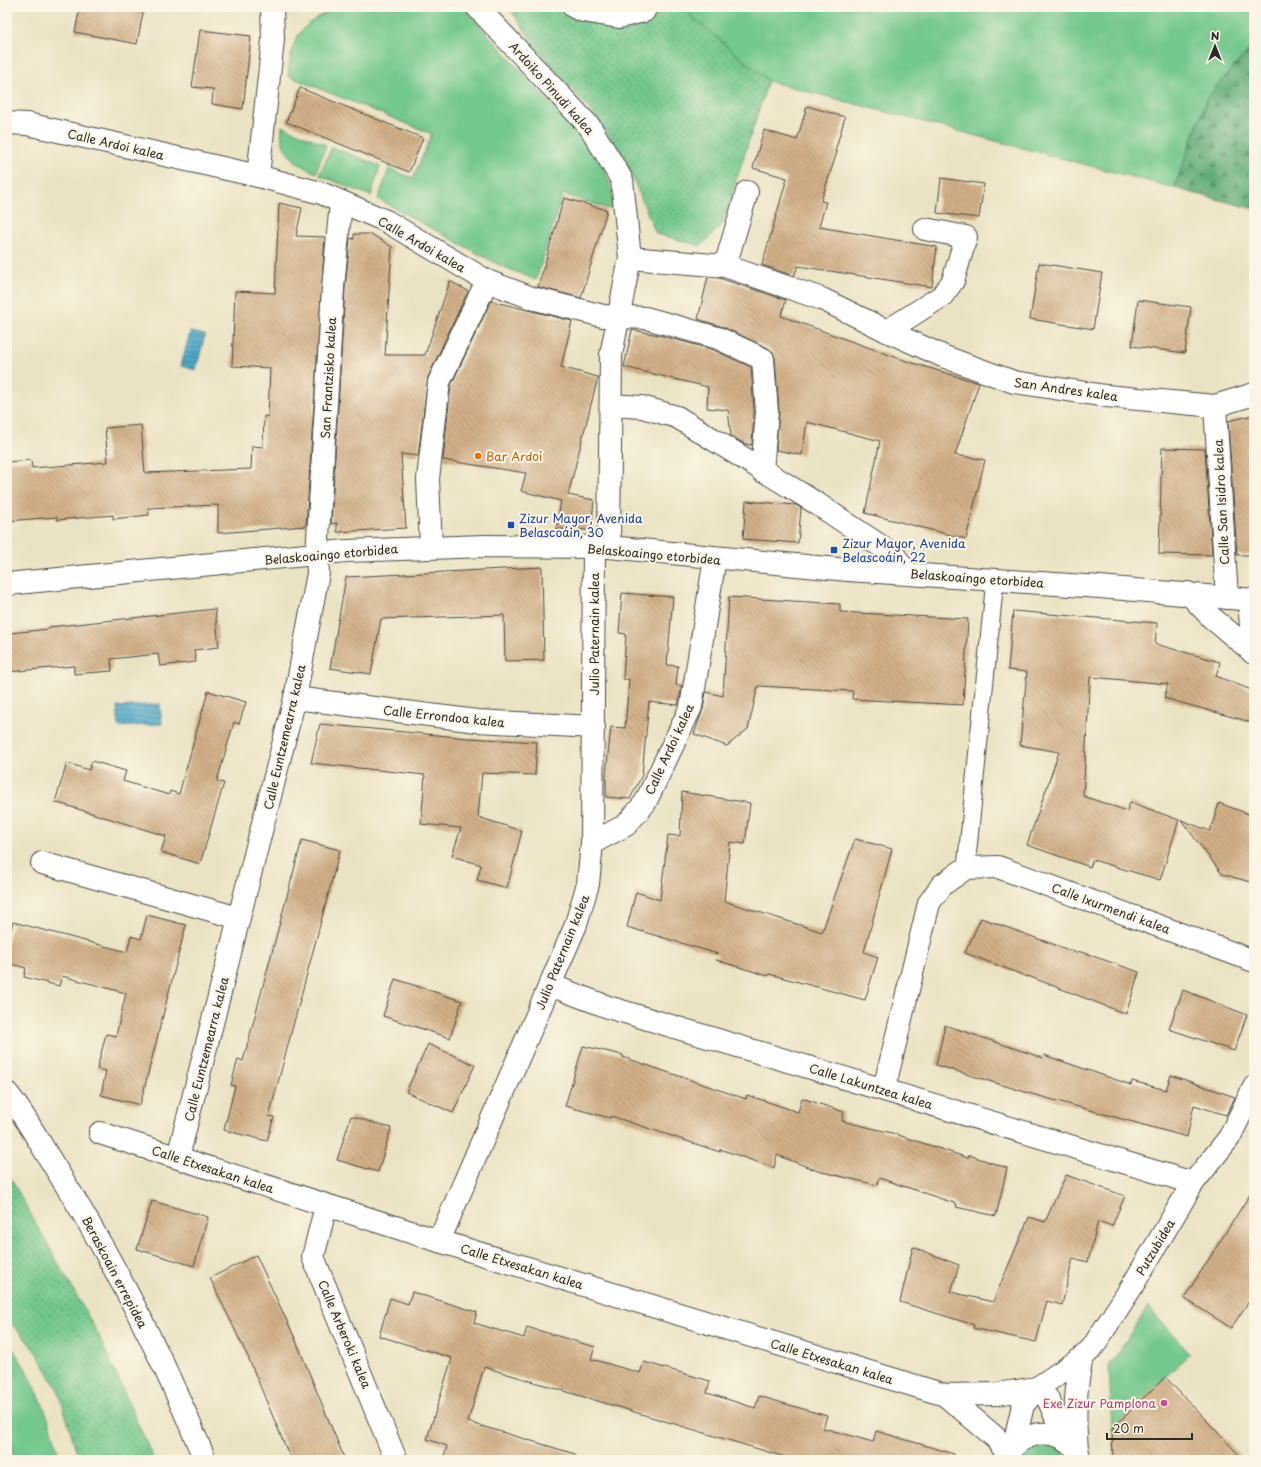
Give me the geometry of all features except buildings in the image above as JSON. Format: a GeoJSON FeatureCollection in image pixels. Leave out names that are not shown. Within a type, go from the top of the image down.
{"type":"FeatureCollection","features":[{"type":"Feature","properties":{"kind":"street"},"geometry":{"type":"LineString","coordinates":[[258,176],[273,40],[272,7]]}},
{"type":"Feature","properties":{"kind":"street","name":"Ardoiko Pinudi kalea"},"geometry":{"type":"LineString","coordinates":[[477,7],[590,127],[622,180],[630,258],[611,355],[612,405]]}},
{"type":"Feature","properties":{"kind":"street"},"geometry":{"type":"LineString","coordinates":[[574,7],[583,11],[619,17],[644,11],[646,7]]}},
{"type":"Feature","properties":{"kind":"street","name":"Calle Ardoi kalea"},"geometry":{"type":"LineString","coordinates":[[17,124],[258,176],[321,193],[386,221],[487,281],[532,298],[603,316],[646,318],[718,338],[763,359],[766,412],[762,471]]}},
{"type":"Feature","properties":{"kind":"street"},"geometry":{"type":"LineString","coordinates":[[725,266],[747,192]]}},
{"type":"Feature","properties":{"kind":"street","name":"San Frantzisko kalea"},"geometry":{"type":"LineString","coordinates":[[317,554],[332,288],[341,202]]}},
{"type":"Feature","properties":{"kind":"street"},"geometry":{"type":"LineString","coordinates":[[887,331],[942,296],[953,281],[966,237],[925,229]]}},
{"type":"Feature","properties":{"kind":"street","name":"San Andres kalea"},"geometry":{"type":"LineString","coordinates":[[630,258],[725,266],[822,298],[945,358],[1014,382],[1106,396],[1215,406],[1254,394]]}},
{"type":"Feature","properties":{"kind":"street"},"geometry":{"type":"LineString","coordinates":[[432,546],[428,479],[439,382],[487,281]]}},
{"type":"Feature","properties":{"kind":"street"},"geometry":{"type":"LineString","coordinates":[[612,405],[642,407],[677,417],[894,554],[907,573]]}},
{"type":"Feature","properties":{"kind":"street","name":"Julio Paternain kalea"},"geometry":{"type":"LineString","coordinates":[[439,1241],[550,985],[574,926],[588,884],[592,843],[594,727],[602,548],[612,405]]}},
{"type":"Feature","properties":{"kind":"street","name":"Calle San Isidro kalea"},"geometry":{"type":"LineString","coordinates":[[1215,406],[1227,598]]}},
{"type":"Feature","properties":{"kind":"street","name":"Belaskoaingo etorbidea"},"geometry":{"type":"LineString","coordinates":[[7,584],[317,554],[432,546],[602,548],[848,570],[1188,593],[1254,600]]}},
{"type":"Feature","properties":{"kind":"street","name":"Calle Euntzemearra kalea"},"geometry":{"type":"LineString","coordinates":[[178,1157],[295,698],[318,573],[317,554]]}},
{"type":"Feature","properties":{"kind":"street","name":"Calle Ardoi kalea"},"geometry":{"type":"LineString","coordinates":[[592,843],[626,825],[645,802],[691,707],[715,558]]}},
{"type":"Feature","properties":{"kind":"street"},"geometry":{"type":"LineString","coordinates":[[884,1089],[929,903],[942,885],[966,868],[995,580]]}},
{"type":"Feature","properties":{"kind":"street"},"geometry":{"type":"LineString","coordinates":[[1188,593],[1212,618],[1254,653]]}},
{"type":"Feature","properties":{"kind":"street"},"geometry":{"type":"LineString","coordinates":[[1254,607],[1250,614],[1254,653]]}},
{"type":"Feature","properties":{"kind":"street","name":"Calle Errondoa kalea"},"geometry":{"type":"LineString","coordinates":[[295,698],[477,721],[594,727]]}},
{"type":"Feature","properties":{"kind":"street"},"geometry":{"type":"LineString","coordinates":[[42,863],[240,918]]}},
{"type":"Feature","properties":{"kind":"street","name":"Calle Ixurmendi kalea"},"geometry":{"type":"LineString","coordinates":[[966,868],[998,867],[1254,961]]}},
{"type":"Feature","properties":{"kind":"street","name":"Calle Lakuntzea kalea"},"geometry":{"type":"LineString","coordinates":[[550,985],[608,1007],[1193,1182]]}},
{"type":"Feature","properties":{"kind":"street","name":"Putzubidea"},"geometry":{"type":"LineString","coordinates":[[1010,1453],[1023,1405],[1037,1388],[1082,1358],[1092,1348],[1131,1288],[1193,1182],[1229,1138],[1254,1087]]}},
{"type":"Feature","properties":{"kind":"street","name":"Beraskoain errepidea"},"geometry":{"type":"LineString","coordinates":[[7,1093],[86,1216],[122,1282],[182,1402],[205,1460]]}},
{"type":"Feature","properties":{"kind":"street","name":"Putzubidea"},"geometry":{"type":"LineString","coordinates":[[1229,1138],[1247,1126],[1254,1119]]}},
{"type":"Feature","properties":{"kind":"street","name":"Calle Etxesakan kalea"},"geometry":{"type":"LineString","coordinates":[[100,1134],[178,1157],[326,1206],[439,1241],[945,1395],[996,1394],[1037,1388]]}},
{"type":"Feature","properties":{"kind":"street","name":"Calle Arberoki kalea"},"geometry":{"type":"LineString","coordinates":[[326,1206],[313,1256],[396,1460]]}},
{"type":"Feature","properties":{"kind":"street","name":"Putzubidea"},"geometry":{"type":"LineString","coordinates":[[1074,1450],[1077,1382],[1082,1358]]}},
{"type":"Feature","properties":{"kind":"street"},"geometry":{"type":"LineString","coordinates":[[1037,1388],[1048,1399],[1074,1450]]}},
{"type":"Feature","properties":{"kind":"street","name":"Calle Etxesakan kalea"},"geometry":{"type":"LineString","coordinates":[[945,1395],[996,1438],[1010,1453]]}},
{"type":"Feature","properties":{"kind":"street"},"geometry":{"type":"LineString","coordinates":[[1010,1453],[1028,1437],[1040,1434],[1061,1437],[1074,1450]]}},
{"type":"Feature","properties":{"kind":"green space"},"geometry":{"type":"Polygon","coordinates":[[[330,7],[463,7],[586,142],[605,169],[613,196],[613,208],[609,209],[563,194],[536,280],[499,265],[378,199],[389,169],[413,178],[432,134],[288,76],[294,43],[298,36],[310,22],[331,10],[330,7]]]}},
{"type":"Feature","properties":{"kind":"green space"},"geometry":{"type":"Polygon","coordinates":[[[509,7],[681,7],[768,81],[722,225],[701,246],[656,234],[625,159],[594,115],[539,51],[509,7]]]}},
{"type":"Feature","properties":{"kind":"green space"},"geometry":{"type":"Polygon","coordinates":[[[681,7],[1254,7],[1254,44],[1208,96],[1174,188],[768,81],[681,7]]]}},
{"type":"Feature","properties":{"kind":"green space"},"geometry":{"type":"Polygon","coordinates":[[[1254,44],[1254,209],[1174,188],[1208,96],[1254,44]]]}},
{"type":"Feature","properties":{"kind":"green space"},"geometry":{"type":"Polygon","coordinates":[[[282,126],[326,145],[316,173],[295,161],[285,149],[281,135],[282,126]]]}},
{"type":"Feature","properties":{"kind":"green space"},"geometry":{"type":"Polygon","coordinates":[[[332,147],[380,166],[371,196],[319,175],[332,147]]]}},
{"type":"Feature","properties":{"kind":"green space"},"geometry":{"type":"Polygon","coordinates":[[[7,1172],[98,1334],[154,1460],[79,1460],[59,1392],[38,1355],[22,1335],[7,1320],[7,1172]]]}},
{"type":"Feature","properties":{"kind":"green space"},"geometry":{"type":"Polygon","coordinates":[[[1148,1307],[1190,1353],[1112,1429],[1109,1366],[1148,1307]]]}},
{"type":"Feature","properties":{"kind":"green space"},"geometry":{"type":"Polygon","coordinates":[[[7,1341],[24,1366],[47,1414],[57,1446],[59,1460],[13,1460],[7,1393],[7,1341]]]}},
{"type":"Feature","properties":{"kind":"green space"},"geometry":{"type":"Polygon","coordinates":[[[1036,1446],[1056,1448],[1072,1460],[1017,1460],[1022,1453],[1036,1446]]]}},
{"type":"Feature","properties":{"kind":"water"},"geometry":{"type":"Polygon","coordinates":[[[190,332],[205,335],[196,370],[181,366],[190,332]]]}},
{"type":"Feature","properties":{"kind":"water"},"geometry":{"type":"Polygon","coordinates":[[[160,704],[162,724],[119,727],[117,707],[160,704]]]}},
{"type":"Feature","properties":{"kind":"place","name":"Bar Ardoi"},"geometry":{"type":"Point","coordinates":[478,456]}},
{"type":"Feature","properties":{"kind":"place","name":"Zizur Mayor, Avenida Belascoáin, 30"},"geometry":{"type":"Point","coordinates":[511,525]}},
{"type":"Feature","properties":{"kind":"place","name":"Zizur Mayor, Avenida Belascoáin, 22"},"geometry":{"type":"Point","coordinates":[834,550]}},
{"type":"Feature","properties":{"kind":"place","name":"Exe Zizur Pamplona"},"geometry":{"type":"Point","coordinates":[1164,1403]}}]}
